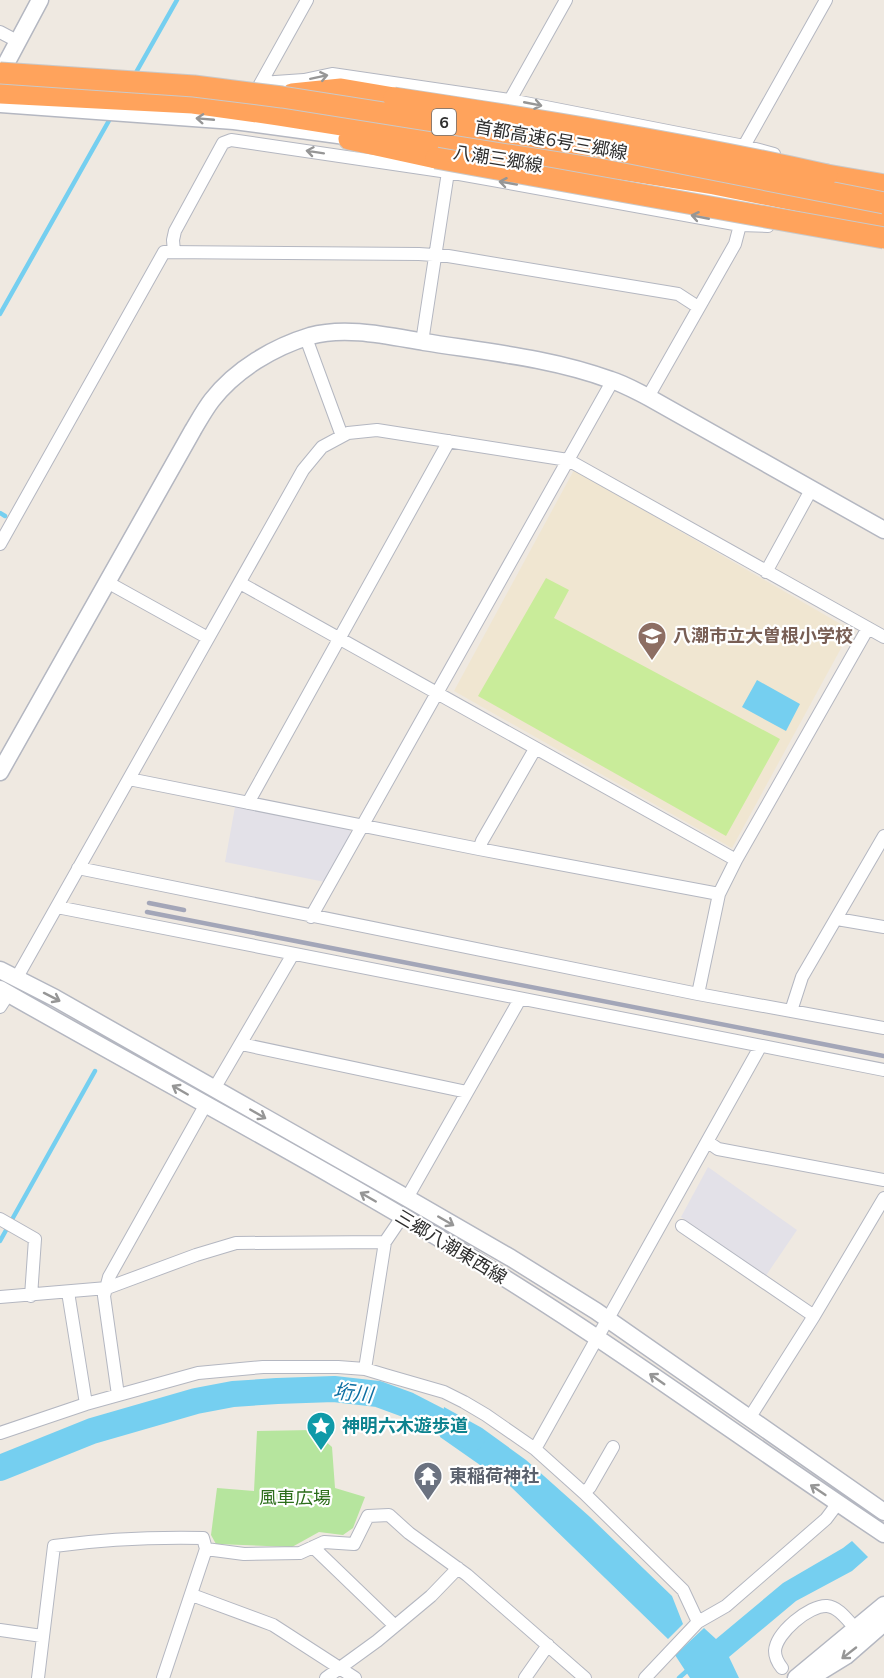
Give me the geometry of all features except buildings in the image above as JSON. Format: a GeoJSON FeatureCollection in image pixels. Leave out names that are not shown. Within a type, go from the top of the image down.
{"type":"FeatureCollection","features":[{"type":"Feature","properties":{"kind":"highway","name":"首都高速6号三郷線"},"geometry":{"type":"LineString","coordinates":[[1,70],[194,86],[317,102],[604,148],[884,203]]}},
{"type":"Feature","properties":{"kind":"highway"},"geometry":{"type":"LineString","coordinates":[[292,94],[340,89],[642,138],[884,185]]}},
{"type":"Feature","properties":{"kind":"highway","name":"首都高速6号三郷線"},"geometry":{"type":"LineString","coordinates":[[0,93],[192,104],[279,114],[714,184],[884,218]]}},
{"type":"Feature","properties":{"kind":"highway"},"geometry":{"type":"LineString","coordinates":[[327,134],[442,165],[884,237]]}},
{"type":"Feature","properties":{"kind":"street"},"geometry":{"type":"LineString","coordinates":[[1,70],[40,0]]}},
{"type":"Feature","properties":{"kind":"street"},"geometry":{"type":"LineString","coordinates":[[259,86],[307,0]]}},
{"type":"Feature","properties":{"kind":"street"},"geometry":{"type":"LineString","coordinates":[[510,100],[567,0]]}},
{"type":"Feature","properties":{"kind":"street"},"geometry":{"type":"LineString","coordinates":[[744,146],[826,0]]}},
{"type":"Feature","properties":{"kind":"street"},"geometry":{"type":"LineString","coordinates":[[0,32],[17,41]]}},
{"type":"Feature","properties":{"kind":"street","name":"八潮三郷線"},"geometry":{"type":"LineString","coordinates":[[1,70],[259,86],[292,94],[504,122],[615,140],[884,191]]}},
{"type":"Feature","properties":{"kind":"street"},"geometry":{"type":"LineString","coordinates":[[259,86],[332,75],[510,100],[744,146],[774,154],[788,172]]}},
{"type":"Feature","properties":{"kind":"street","name":"八潮三郷線"},"geometry":{"type":"LineString","coordinates":[[0,104],[234,121],[485,156],[600,175],[884,229]]}},
{"type":"Feature","properties":{"kind":"street"},"geometry":{"type":"LineString","coordinates":[[174,252],[175,231],[223,143],[231,140],[442,165],[740,225],[785,227],[819,216]]}},
{"type":"Feature","properties":{"kind":"street"},"geometry":{"type":"LineString","coordinates":[[422,342],[435,255],[442,165]]}},
{"type":"Feature","properties":{"kind":"street"},"geometry":{"type":"LineString","coordinates":[[600,175],[622,203]]}},
{"type":"Feature","properties":{"kind":"street"},"geometry":{"type":"LineString","coordinates":[[648,397],[735,244],[740,225]]}},
{"type":"Feature","properties":{"kind":"street"},"geometry":{"type":"LineString","coordinates":[[0,544],[4,526],[164,252],[435,255],[678,294],[698,307]]}},
{"type":"Feature","properties":{"kind":"street"},"geometry":{"type":"LineString","coordinates":[[0,772],[192,430],[213,399],[233,378],[252,363],[283,345],[313,335],[346,333],[379,335],[528,358],[613,380],[648,397],[884,530]]}},
{"type":"Feature","properties":{"kind":"street"},"geometry":{"type":"LineString","coordinates":[[306,338],[342,436]]}},
{"type":"Feature","properties":{"kind":"street"},"geometry":{"type":"LineString","coordinates":[[311,917],[613,380]]}},
{"type":"Feature","properties":{"kind":"street"},"geometry":{"type":"LineString","coordinates":[[6,992],[57,907],[303,470],[322,447],[348,433],[377,430],[568,460],[884,637]]}},
{"type":"Feature","properties":{"kind":"street"},"geometry":{"type":"LineString","coordinates":[[248,803],[448,441]]}},
{"type":"Feature","properties":{"kind":"street"},"geometry":{"type":"LineString","coordinates":[[766,572],[811,490]]}},
{"type":"Feature","properties":{"kind":"street"},"geometry":{"type":"LineString","coordinates":[[107,582],[208,638]]}},
{"type":"Feature","properties":{"kind":"street"},"geometry":{"type":"LineString","coordinates":[[240,583],[736,860]]}},
{"type":"Feature","properties":{"kind":"street"},"geometry":{"type":"LineString","coordinates":[[698,994],[718,894],[868,628]]}},
{"type":"Feature","properties":{"kind":"street"},"geometry":{"type":"LineString","coordinates":[[480,849],[482,841],[534,749]]}},
{"type":"Feature","properties":{"kind":"street"},"geometry":{"type":"LineString","coordinates":[[129,779],[718,894]]}},
{"type":"Feature","properties":{"kind":"street"},"geometry":{"type":"LineString","coordinates":[[791,1011],[802,977],[884,836]]}},
{"type":"Feature","properties":{"kind":"street"},"geometry":{"type":"LineString","coordinates":[[78,868],[698,994],[884,1028]]}},
{"type":"Feature","properties":{"kind":"street"},"geometry":{"type":"LineString","coordinates":[[57,907],[884,1070]]}},
{"type":"Feature","properties":{"kind":"street"},"geometry":{"type":"LineString","coordinates":[[837,919],[884,927]]}},
{"type":"Feature","properties":{"kind":"street"},"geometry":{"type":"LineString","coordinates":[[214,1089],[293,954]]}},
{"type":"Feature","properties":{"kind":"street","name":"三郷八潮東西線"},"geometry":{"type":"LineString","coordinates":[[0,970],[6,992],[206,1104],[501,1276],[597,1337],[884,1534]]}},
{"type":"Feature","properties":{"kind":"street","name":"三郷八潮東西線"},"geometry":{"type":"LineString","coordinates":[[6,992],[55,998],[511,1258],[607,1319],[884,1512]]}},
{"type":"Feature","properties":{"kind":"street"},"geometry":{"type":"LineString","coordinates":[[407,1198],[520,999]]}},
{"type":"Feature","properties":{"kind":"street"},"geometry":{"type":"LineString","coordinates":[[241,1044],[467,1092]]}},
{"type":"Feature","properties":{"kind":"street"},"geometry":{"type":"LineString","coordinates":[[535,1449],[760,1047]]}},
{"type":"Feature","properties":{"kind":"street"},"geometry":{"type":"LineString","coordinates":[[118,1395],[104,1296],[109,1277],[206,1104]]}},
{"type":"Feature","properties":{"kind":"street"},"geometry":{"type":"LineString","coordinates":[[708,1142],[718,1149],[884,1180]]}},
{"type":"Feature","properties":{"kind":"street"},"geometry":{"type":"LineString","coordinates":[[750,1417],[814,1317],[884,1198]]}},
{"type":"Feature","properties":{"kind":"street"},"geometry":{"type":"LineString","coordinates":[[365,1369],[385,1242],[402,1217]]}},
{"type":"Feature","properties":{"kind":"street"},"geometry":{"type":"LineString","coordinates":[[0,1219],[35,1239],[32,1296]]}},
{"type":"Feature","properties":{"kind":"street"},"geometry":{"type":"LineString","coordinates":[[682,1226],[814,1317]]}},
{"type":"Feature","properties":{"kind":"street"},"geometry":{"type":"LineString","coordinates":[[0,1298],[106,1288],[196,1255],[236,1244],[385,1242]]}},
{"type":"Feature","properties":{"kind":"street"},"geometry":{"type":"LineString","coordinates":[[68,1292],[86,1404]]}},
{"type":"Feature","properties":{"kind":"street"},"geometry":{"type":"LineString","coordinates":[[0,1432],[170,1380],[223,1370],[338,1367],[365,1369],[444,1392],[486,1415],[535,1449],[584,1493],[683,1590],[698,1622]]}},
{"type":"Feature","properties":{"kind":"street"},"geometry":{"type":"LineString","coordinates":[[584,1493],[590,1487],[613,1447]]}},
{"type":"Feature","properties":{"kind":"street"},"geometry":{"type":"LineString","coordinates":[[645,1678],[698,1622],[726,1606],[826,1520],[838,1503]]}},
{"type":"Feature","properties":{"kind":"street"},"geometry":{"type":"LineString","coordinates":[[206,1549],[244,1554],[300,1553],[324,1542],[354,1544],[368,1516],[388,1515],[458,1568],[585,1678]]}},
{"type":"Feature","properties":{"kind":"street"},"geometry":{"type":"LineString","coordinates":[[38,1678],[54,1546],[99,1540],[203,1538],[206,1549],[163,1678]]}},
{"type":"Feature","properties":{"kind":"street"},"geometry":{"type":"LineString","coordinates":[[313,1547],[394,1625]]}},
{"type":"Feature","properties":{"kind":"street"},"geometry":{"type":"LineString","coordinates":[[326,1678],[431,1596],[458,1568]]}},
{"type":"Feature","properties":{"kind":"street"},"geometry":{"type":"LineString","coordinates":[[192,1595],[273,1625],[355,1678]]}},
{"type":"Feature","properties":{"kind":"street"},"geometry":{"type":"LineString","coordinates":[[796,1678],[884,1605]]}},
{"type":"Feature","properties":{"kind":"street"},"geometry":{"type":"LineString","coordinates":[[782,1668],[775,1652],[777,1642],[793,1623],[816,1607],[826,1606],[836,1609],[856,1629]]}},
{"type":"Feature","properties":{"kind":"street"},"geometry":{"type":"LineString","coordinates":[[810,1678],[846,1656],[884,1623]]}},
{"type":"Feature","properties":{"kind":"street"},"geometry":{"type":"LineString","coordinates":[[0,1630],[42,1635]]}},
{"type":"Feature","properties":{"kind":"street"},"geometry":{"type":"LineString","coordinates":[[525,1678],[548,1645]]}},
{"type":"Feature","properties":{"kind":"shaded area","name":"八潮市立大曽根小学校"},"geometry":{"type":"Polygon","coordinates":[[[574,470],[851,630],[732,848],[454,691],[574,470]]]}},
{"type":"Feature","properties":{"kind":"shaded area"},"geometry":{"type":"Polygon","coordinates":[[[235,807],[349,828],[351,834],[325,882],[225,862],[235,807]]]}},
{"type":"Feature","properties":{"kind":"shaded area"},"geometry":{"type":"Polygon","coordinates":[[[708,1167],[797,1230],[765,1277],[681,1217],[708,1167]]]}},
{"type":"Feature","properties":{"kind":"green space"},"geometry":{"type":"Polygon","coordinates":[[[546,578],[569,590],[554,618],[780,739],[726,836],[478,696],[546,578]]]}},
{"type":"Feature","properties":{"kind":"green space","name":"風車広場"},"geometry":{"type":"Polygon","coordinates":[[[313,1430],[332,1447],[335,1488],[365,1497],[353,1528],[343,1535],[319,1532],[292,1547],[216,1544],[211,1535],[217,1488],[254,1491],[257,1431],[313,1430]]]}},
{"type":"Feature","properties":{"kind":"water"},"geometry":{"type":"Polygon","coordinates":[[[757,680],[800,704],[786,731],[742,707],[757,680]]]}},
{"type":"Feature","properties":{"kind":"water"},"geometry":{"type":"Polygon","coordinates":[[[444,1407],[482,1428],[526,1460],[590,1517],[672,1596],[683,1624],[668,1639],[510,1486],[440,1437],[444,1407]]]}},
{"type":"Feature","properties":{"kind":"water"},"geometry":{"type":"Polygon","coordinates":[[[852,1541],[868,1557],[852,1571],[796,1601],[729,1657],[739,1678],[690,1678],[675,1655],[704,1628],[716,1639],[783,1583],[852,1541]]]}},
{"type":"Feature","properties":{"kind":"waterway"},"geometry":{"type":"LineString","coordinates":[[134,76],[177,0]]}},
{"type":"Feature","properties":{"kind":"waterway"},"geometry":{"type":"LineString","coordinates":[[0,314],[111,117]]}},
{"type":"Feature","properties":{"kind":"waterway"},"geometry":{"type":"LineString","coordinates":[[0,513],[5,516]]}},
{"type":"Feature","properties":{"kind":"waterway"},"geometry":{"type":"LineString","coordinates":[[0,1241],[95,1071]]}},
{"type":"Feature","properties":{"kind":"waterway","name":"垳川"},"geometry":{"type":"LineString","coordinates":[[0,1468],[92,1431],[196,1401],[233,1394],[277,1391],[334,1389],[378,1394],[408,1405],[472,1438]]}},
{"type":"Feature","properties":{"kind":"waterway"},"geometry":{"type":"LineString","coordinates":[[679,1678],[690,1668]]}},
{"type":"Feature","properties":{"kind":"railway"},"geometry":{"type":"LineString","coordinates":[[149,903],[184,910]]}},
{"type":"Feature","properties":{"kind":"railway"},"geometry":{"type":"LineString","coordinates":[[147,912],[884,1056]]}},
{"type":"Feature","properties":{"kind":"place","name":"八潮市立大曽根小学校"},"geometry":{"type":"Point","coordinates":[652,662]}},
{"type":"Feature","properties":{"kind":"place","name":"神明六木遊歩道"},"geometry":{"type":"Point","coordinates":[321,1452]}},
{"type":"Feature","properties":{"kind":"place","name":"東稲荷神社"},"geometry":{"type":"Point","coordinates":[428,1502]}}]}
